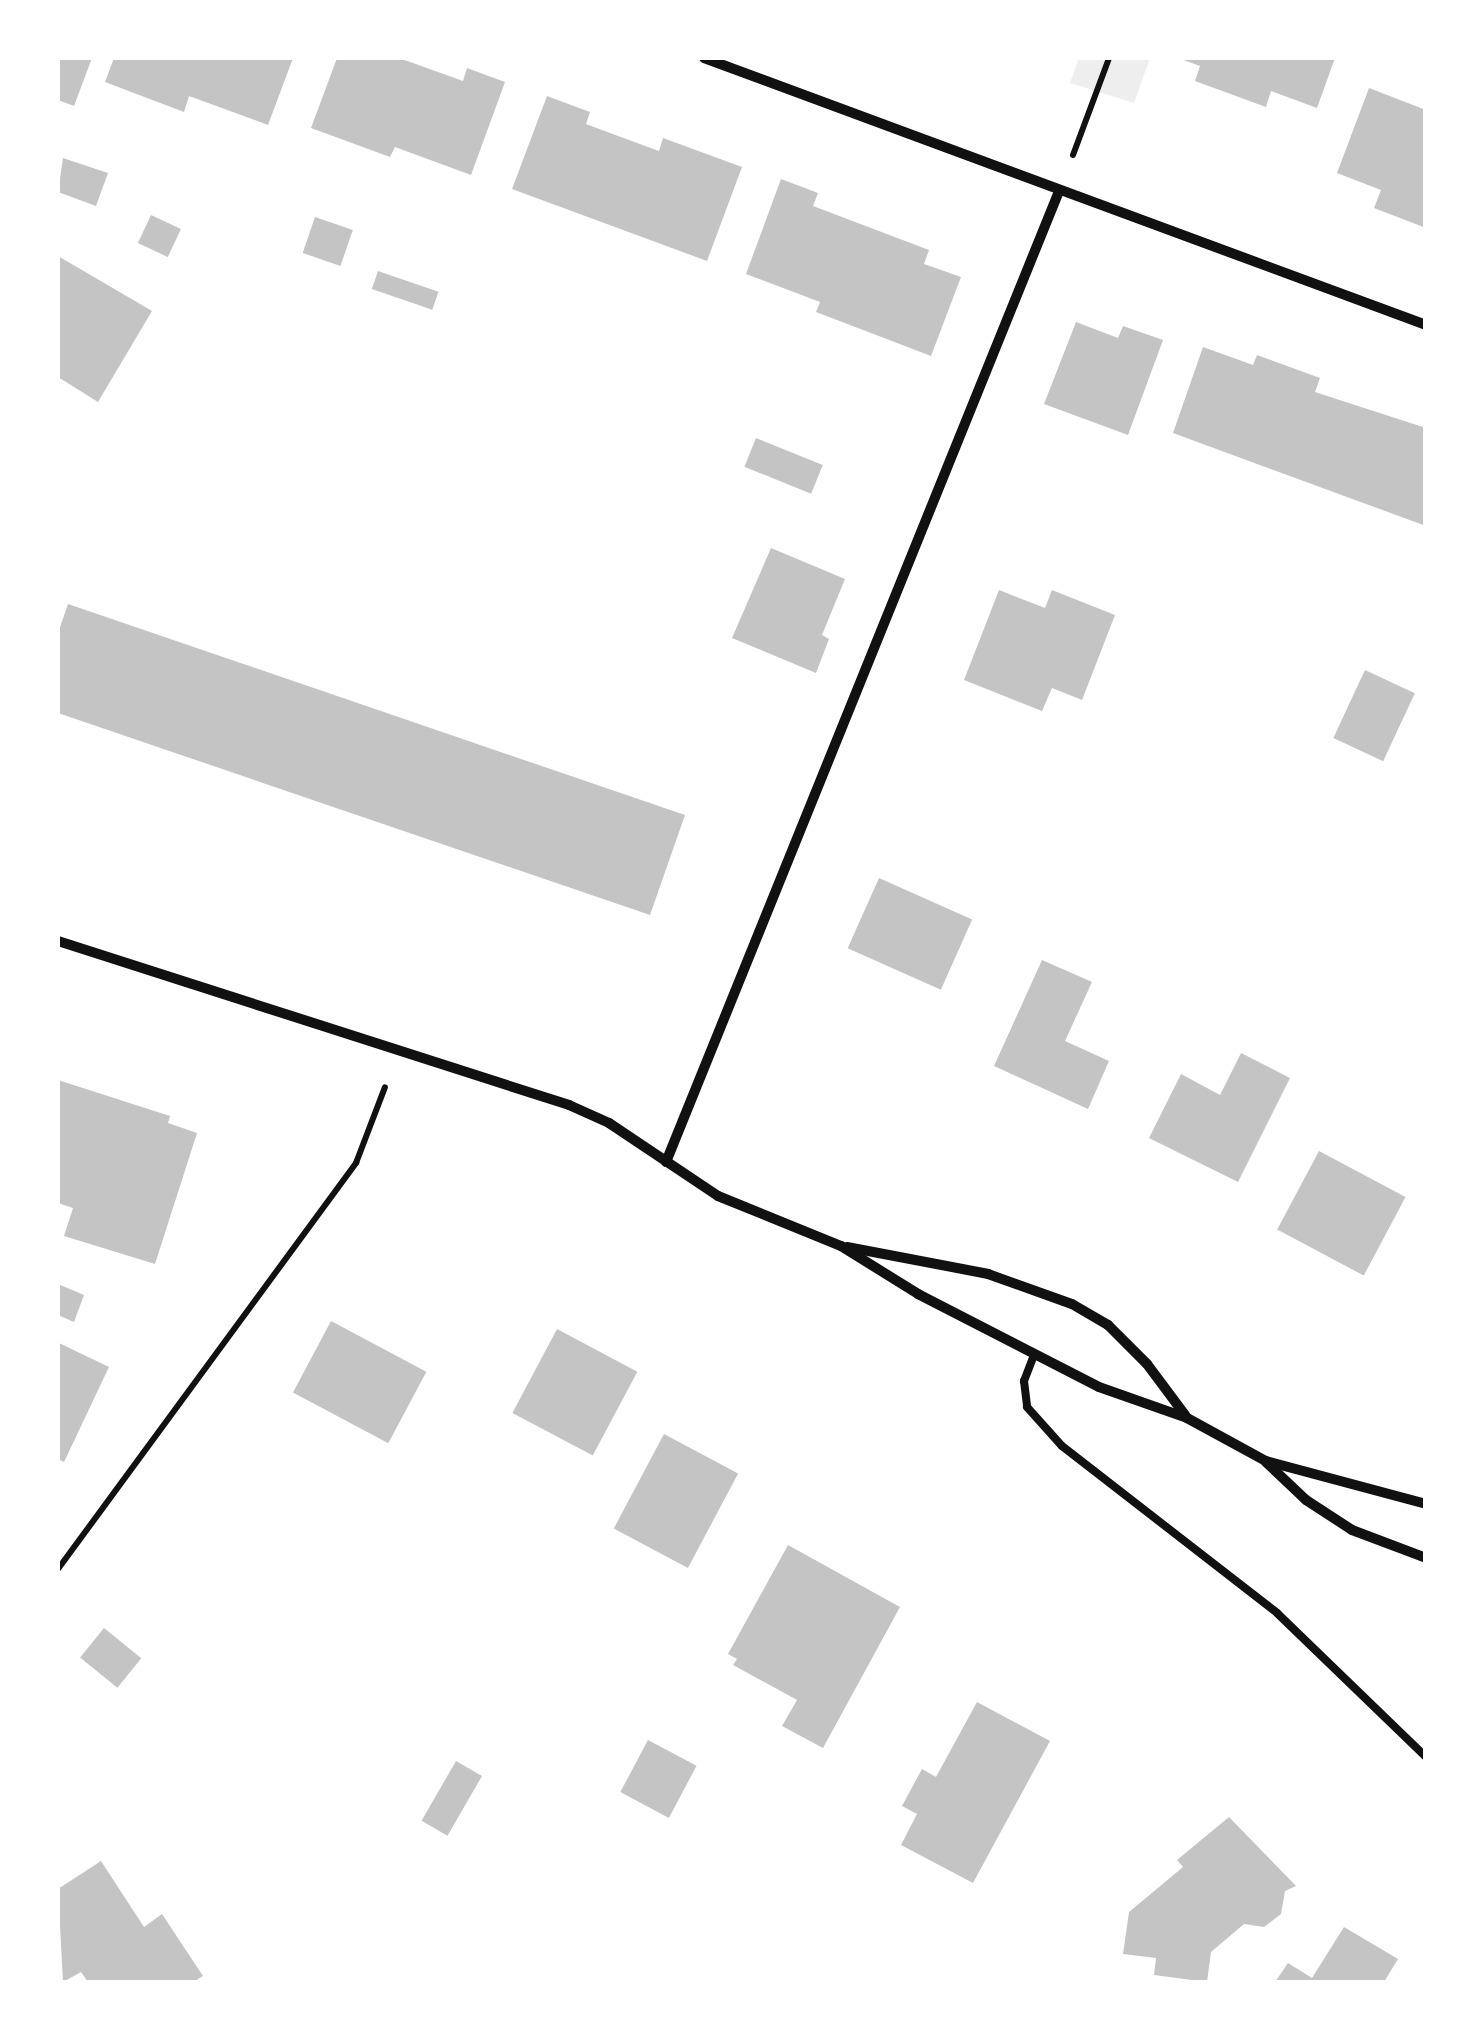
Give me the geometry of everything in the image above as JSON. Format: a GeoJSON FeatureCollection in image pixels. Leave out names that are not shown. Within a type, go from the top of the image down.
{"type":"FeatureCollection","features":[{"type":"Feature","properties":{"kind":"street"},"geometry":{"type":"LineString","coordinates":[[704,58],[1426,325]]}},
{"type":"Feature","properties":{"kind":"street"},"geometry":{"type":"LineString","coordinates":[[666,1162],[1060,191]]}},
{"type":"Feature","properties":{"kind":"street"},"geometry":{"type":"LineString","coordinates":[[58,942],[569,1105],[718,1196],[841,1246],[1034,1355],[1186,1418],[1266,1461],[1426,1504]]}},
{"type":"Feature","properties":{"kind":"street"},"geometry":{"type":"LineString","coordinates":[[841,1246],[988,1274],[1072,1304],[1108,1325],[1147,1364],[1186,1418]]}},
{"type":"Feature","properties":{"kind":"street"},"geometry":{"type":"LineString","coordinates":[[1266,1461],[1306,1500],[1352,1530],[1426,1558]]}},
{"type":"Feature","properties":{"kind":"lane"},"geometry":{"type":"LineString","coordinates":[[1034,1355],[1024,1382],[1027,1406],[1062,1446],[1277,1613],[1426,1757]]}},
{"type":"Feature","properties":{"kind":"path"},"geometry":{"type":"LineString","coordinates":[[1060,191],[1109,58]]}},
{"type":"Feature","properties":{"kind":"path"},"geometry":{"type":"LineString","coordinates":[[58,1570],[356,1163],[399,1049]]}},
{"type":"Feature","properties":{"kind":"shaded area"},"geometry":{"type":"Polygon","coordinates":[[[1079,58],[1150,58],[1134,103],[1070,83],[1079,58]]]}},
{"type":"Feature","properties":{"kind":"building"},"geometry":{"type":"Polygon","coordinates":[[[58,58],[92,58],[74,106],[58,100],[58,58]]]}},
{"type":"Feature","properties":{"kind":"building"},"geometry":{"type":"Polygon","coordinates":[[[114,58],[293,58],[268,125],[189,96],[184,112],[105,82],[114,58]]]}},
{"type":"Feature","properties":{"kind":"building"},"geometry":{"type":"Polygon","coordinates":[[[337,58],[399,58],[463,81],[467,68],[505,82],[471,175],[395,147],[390,157],[311,128],[337,58]]]}},
{"type":"Feature","properties":{"kind":"building"},"geometry":{"type":"Polygon","coordinates":[[[1178,58],[1335,58],[1317,108],[1271,91],[1266,107],[1195,81],[1200,66],[1178,58]]]}},
{"type":"Feature","properties":{"kind":"building"},"geometry":{"type":"Polygon","coordinates":[[[1369,88],[1426,110],[1426,228],[1374,208],[1381,190],[1337,173],[1369,88]]]}},
{"type":"Feature","properties":{"kind":"building"},"geometry":{"type":"Polygon","coordinates":[[[547,96],[590,112],[586,124],[659,151],[663,138],[742,167],[707,261],[512,189],[547,96]]]}},
{"type":"Feature","properties":{"kind":"building"},"geometry":{"type":"Polygon","coordinates":[[[63,158],[108,173],[96,206],[58,192],[63,158]]]}},
{"type":"Feature","properties":{"kind":"building"},"geometry":{"type":"Polygon","coordinates":[[[781,179],[818,193],[813,206],[929,250],[924,264],[961,277],[931,356],[816,312],[820,302],[746,274],[781,179]]]}},
{"type":"Feature","properties":{"kind":"building"},"geometry":{"type":"Polygon","coordinates":[[[151,215],[181,229],[168,257],[138,243],[151,215]]]}},
{"type":"Feature","properties":{"kind":"building"},"geometry":{"type":"Polygon","coordinates":[[[315,217],[353,230],[340,266],[303,253],[315,217]]]}},
{"type":"Feature","properties":{"kind":"building"},"geometry":{"type":"Polygon","coordinates":[[[58,256],[152,311],[98,402],[58,377],[58,256]]]}},
{"type":"Feature","properties":{"kind":"building"},"geometry":{"type":"Polygon","coordinates":[[[378,271],[439,292],[432,310],[372,289],[378,271]]]}},
{"type":"Feature","properties":{"kind":"building"},"geometry":{"type":"Polygon","coordinates":[[[1076,322],[1118,338],[1123,326],[1163,340],[1128,435],[1044,404],[1076,322]]]}},
{"type":"Feature","properties":{"kind":"building"},"geometry":{"type":"Polygon","coordinates":[[[1203,347],[1253,365],[1257,355],[1320,378],[1315,392],[1426,428],[1426,526],[1173,433],[1203,347]]]}},
{"type":"Feature","properties":{"kind":"building"},"geometry":{"type":"Polygon","coordinates":[[[756,438],[823,465],[811,494],[744,467],[756,438]]]}},
{"type":"Feature","properties":{"kind":"building"},"geometry":{"type":"Polygon","coordinates":[[[771,548],[845,579],[822,635],[829,639],[816,673],[732,638],[771,548]]]}},
{"type":"Feature","properties":{"kind":"building"},"geometry":{"type":"Polygon","coordinates":[[[999,590],[1045,608],[1052,590],[1115,615],[1082,700],[1052,688],[1042,711],[964,680],[999,590]]]}},
{"type":"Feature","properties":{"kind":"building"},"geometry":{"type":"Polygon","coordinates":[[[68,604],[685,815],[650,915],[58,713],[58,633],[68,604]]]}},
{"type":"Feature","properties":{"kind":"building"},"geometry":{"type":"Polygon","coordinates":[[[1365,670],[1415,693],[1383,761],[1333,738],[1365,670]]]}},
{"type":"Feature","properties":{"kind":"building"},"geometry":{"type":"Polygon","coordinates":[[[879,878],[972,919],[941,990],[848,948],[879,878]]]}},
{"type":"Feature","properties":{"kind":"building"},"geometry":{"type":"Polygon","coordinates":[[[1042,960],[1092,982],[1065,1041],[1109,1061],[1088,1109],[994,1066],[1042,960]]]}},
{"type":"Feature","properties":{"kind":"building"},"geometry":{"type":"Polygon","coordinates":[[[1241,1053],[1290,1078],[1238,1182],[1149,1138],[1181,1074],[1220,1095],[1241,1053]]]}},
{"type":"Feature","properties":{"kind":"building"},"geometry":{"type":"Polygon","coordinates":[[[58,1080],[170,1116],[168,1123],[197,1133],[155,1264],[64,1236],[73,1208],[58,1203],[58,1080]]]}},
{"type":"Feature","properties":{"kind":"building"},"geometry":{"type":"Polygon","coordinates":[[[1319,1151],[1406,1197],[1364,1276],[1277,1230],[1319,1151]]]}},
{"type":"Feature","properties":{"kind":"building"},"geometry":{"type":"Polygon","coordinates":[[[58,1284],[84,1295],[74,1322],[58,1315],[58,1284]]]}},
{"type":"Feature","properties":{"kind":"building"},"geometry":{"type":"Polygon","coordinates":[[[331,1321],[426,1372],[388,1443],[293,1393],[331,1321]]]}},
{"type":"Feature","properties":{"kind":"building"},"geometry":{"type":"Polygon","coordinates":[[[557,1329],[637,1372],[593,1456],[512,1413],[557,1329]]]}},
{"type":"Feature","properties":{"kind":"building"},"geometry":{"type":"Polygon","coordinates":[[[59,1343],[109,1367],[64,1462],[58,1459],[59,1343]]]}},
{"type":"Feature","properties":{"kind":"building"},"geometry":{"type":"Polygon","coordinates":[[[664,1434],[738,1473],[688,1568],[614,1528],[664,1434]]]}},
{"type":"Feature","properties":{"kind":"building"},"geometry":{"type":"Polygon","coordinates":[[[788,1545],[900,1607],[823,1748],[782,1726],[797,1700],[733,1665],[737,1659],[728,1654],[788,1545]]]}},
{"type":"Feature","properties":{"kind":"building"},"geometry":{"type":"Polygon","coordinates":[[[104,1628],[141,1658],[117,1688],[80,1658],[104,1628]]]}},
{"type":"Feature","properties":{"kind":"building"},"geometry":{"type":"Polygon","coordinates":[[[977,1702],[1050,1741],[973,1883],[901,1845],[917,1814],[902,1806],[922,1769],[936,1777],[977,1702]]]}},
{"type":"Feature","properties":{"kind":"building"},"geometry":{"type":"Polygon","coordinates":[[[648,1740],[697,1766],[669,1818],[620,1792],[648,1740]]]}},
{"type":"Feature","properties":{"kind":"building"},"geometry":{"type":"Polygon","coordinates":[[[456,1761],[482,1776],[447,1836],[422,1821],[456,1761]]]}},
{"type":"Feature","properties":{"kind":"building"},"geometry":{"type":"Polygon","coordinates":[[[1229,1817],[1296,1886],[1285,1891],[1281,1914],[1264,1927],[1244,1924],[1211,1952],[1207,1982],[1154,1975],[1156,1958],[1123,1954],[1129,1912],[1183,1867],[1177,1860],[1229,1817]]]}},
{"type":"Feature","properties":{"kind":"building"},"geometry":{"type":"Polygon","coordinates":[[[101,1861],[144,1927],[162,1914],[203,1976],[193,1982],[88,1982],[81,1972],[63,1982],[58,1889],[101,1861]]]}},
{"type":"Feature","properties":{"kind":"building"},"geometry":{"type":"Polygon","coordinates":[[[1344,1927],[1398,1959],[1384,1982],[1275,1982],[1288,1963],[1312,1978],[1344,1927]]]}}]}
